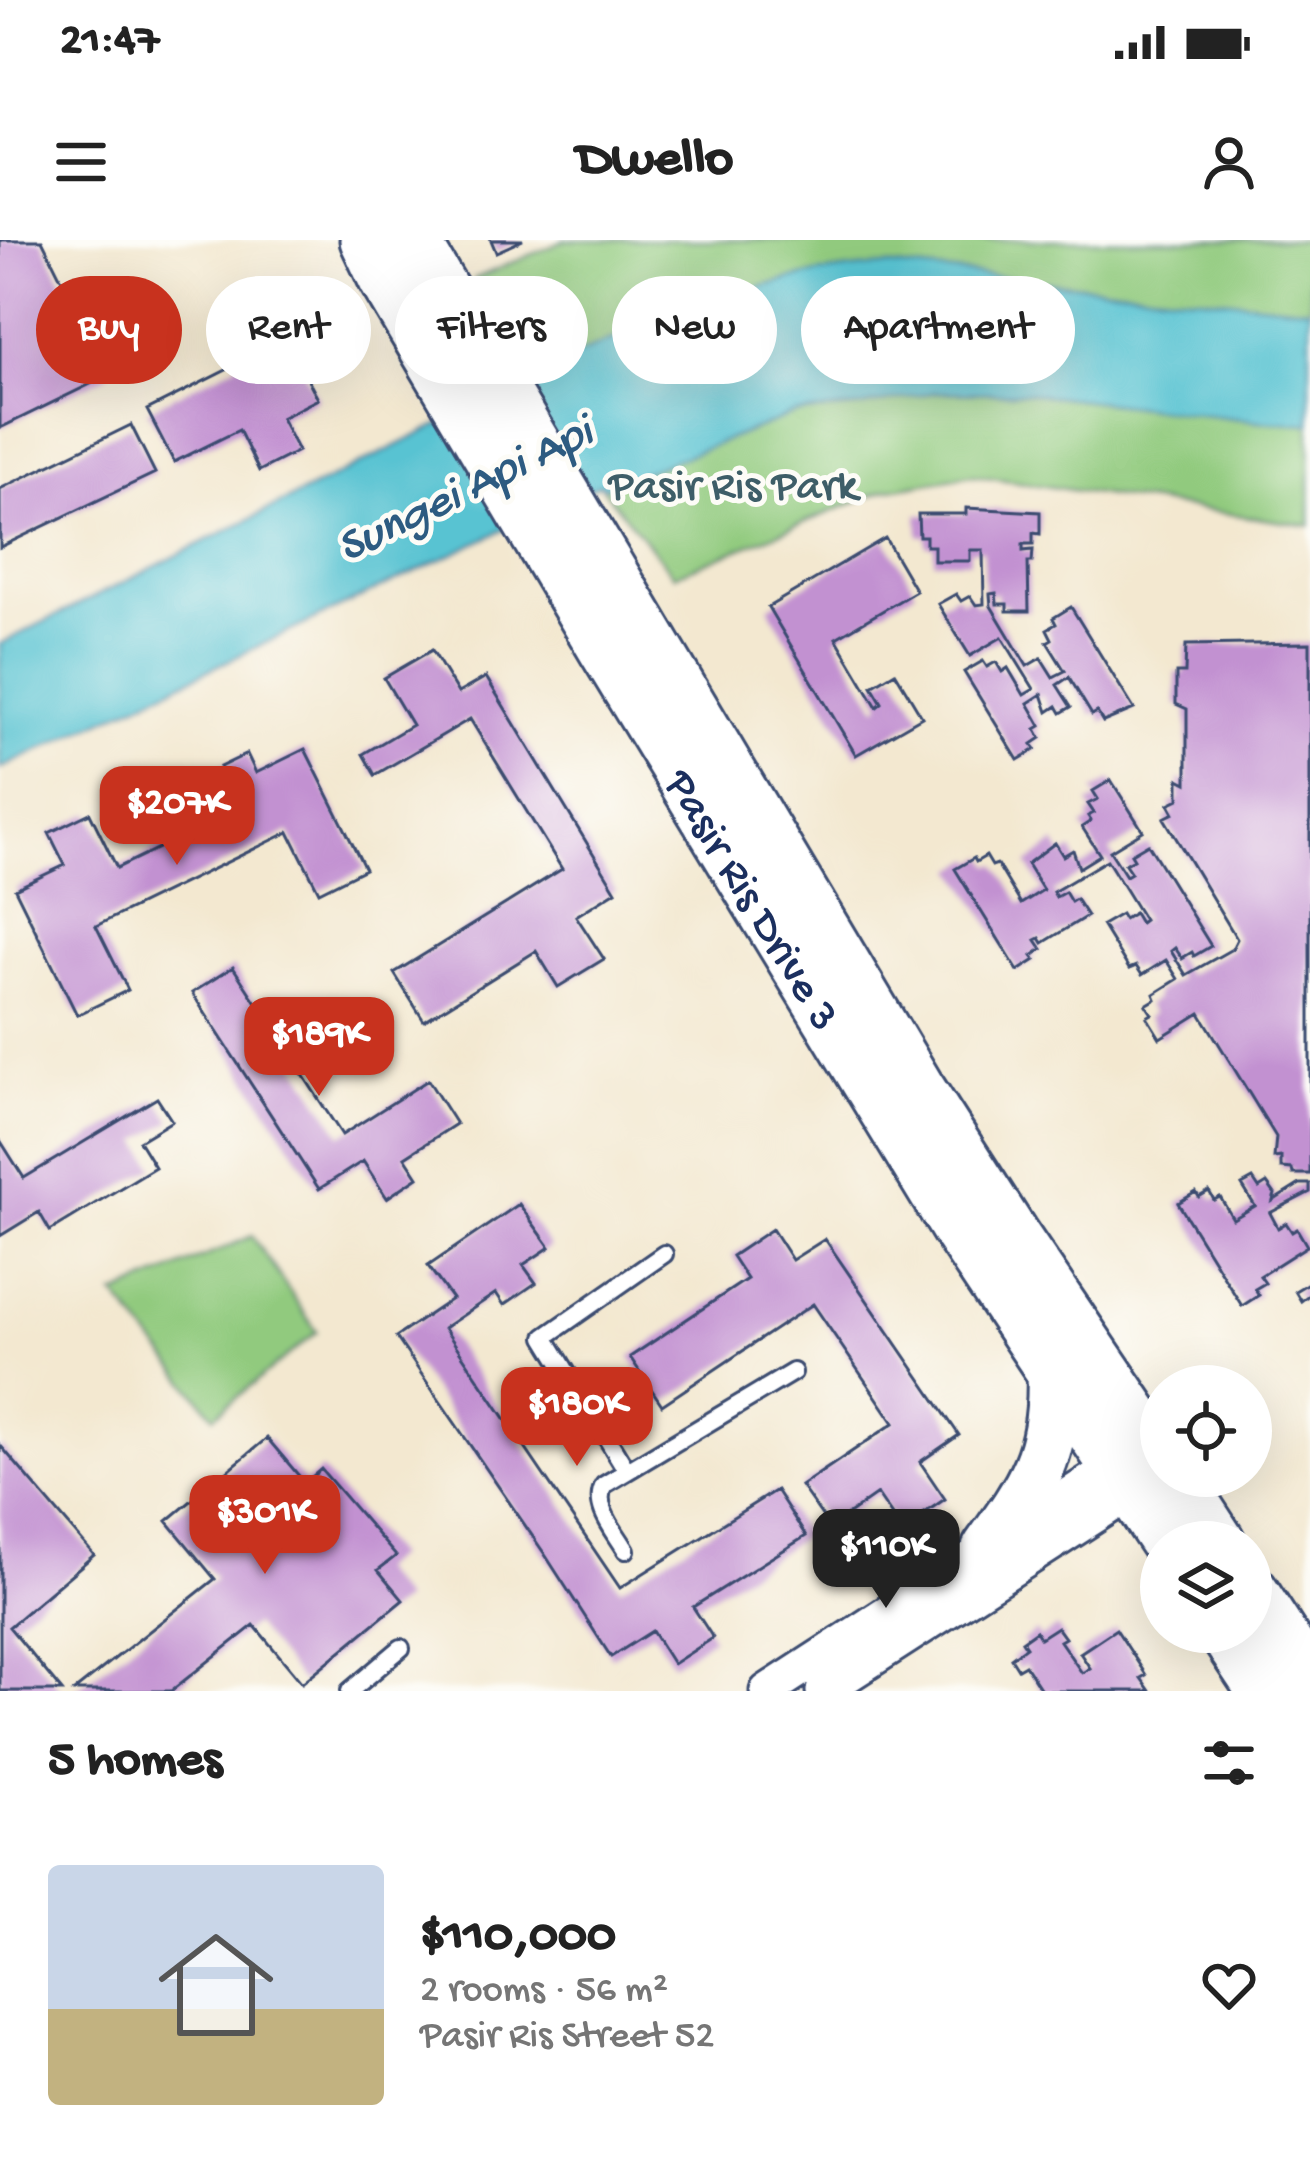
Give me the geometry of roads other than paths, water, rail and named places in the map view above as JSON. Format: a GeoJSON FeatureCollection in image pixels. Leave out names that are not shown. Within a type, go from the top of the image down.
{"type":"FeatureCollection","features":[{"type":"Feature","properties":{"kind":"main road","name":"Pasir Ris Drive 3"},"geometry":{"type":"LineString","coordinates":[[397,255],[625,641],[907,1068],[1053,1374],[1140,1457]]}},
{"type":"Feature","properties":{"kind":"main road","name":"Pasir Ris Drive 3"},"geometry":{"type":"LineString","coordinates":[[974,1213],[1140,1453]]}},
{"type":"Feature","properties":{"kind":"main road"},"geometry":{"type":"LineString","coordinates":[[988,1549],[1018,1509],[1046,1456],[1053,1429],[1053,1374]]}},
{"type":"Feature","properties":{"kind":"main road","name":"Pasir Ris Drive 3"},"geometry":{"type":"LineString","coordinates":[[1178,1497],[1200,1521]]}},
{"type":"Feature","properties":{"kind":"main road"},"geometry":{"type":"LineString","coordinates":[[1272,1622],[1310,1680]]}},
{"type":"Feature","properties":{"kind":"main road"},"geometry":{"type":"LineString","coordinates":[[1238,1653],[1263,1691]]}},
{"type":"Feature","properties":{"kind":"street"},"geometry":{"type":"LineString","coordinates":[[767,1691],[988,1549],[1140,1472]]}},
{"type":"Feature","properties":{"kind":"street"},"geometry":{"type":"LineString","coordinates":[[823,1691],[1140,1474]]}},
{"type":"Feature","properties":{"kind":"lane"},"geometry":{"type":"LineString","coordinates":[[627,1471],[545,1337],[664,1254]]}},
{"type":"Feature","properties":{"kind":"lane"},"geometry":{"type":"LineString","coordinates":[[626,1550],[600,1504],[598,1494],[604,1485],[793,1372]]}},
{"type":"Feature","properties":{"kind":"lane"},"geometry":{"type":"LineString","coordinates":[[350,1691],[401,1648]]}},
{"type":"Feature","properties":{"kind":"water"},"geometry":{"type":"Polygon","coordinates":[[[892,266],[992,276],[810,276],[892,266]]]}},
{"type":"Feature","properties":{"kind":"water","name":"Sungei Api Api"},"geometry":{"type":"Polygon","coordinates":[[[799,278],[801,384],[1075,384],[1075,284],[1310,308],[1310,424],[1028,393],[935,392],[794,414],[602,488],[600,484],[0,769],[0,644],[520,384],[588,384],[588,350],[612,340],[612,384],[777,384],[777,283],[799,278]]]}},
{"type":"Feature","properties":{"kind":"park label","name":"Pasir Ris Park"},"geometry":{"type":"Point","coordinates":[733,481]}}]}
